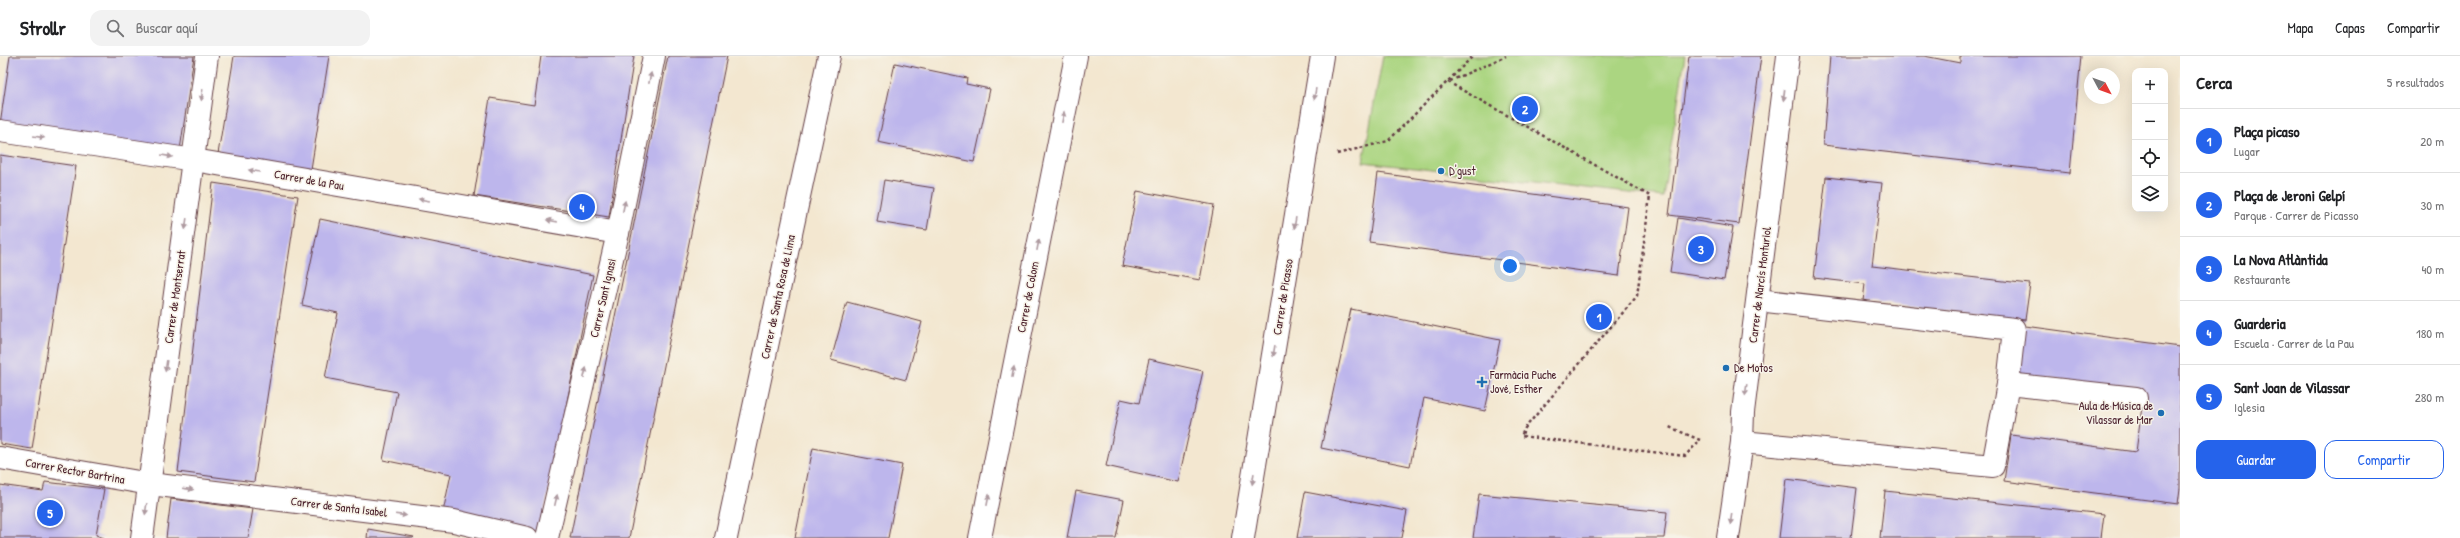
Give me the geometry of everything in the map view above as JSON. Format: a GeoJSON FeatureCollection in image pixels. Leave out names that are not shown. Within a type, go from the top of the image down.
{"type":"FeatureCollection","features":[{"type":"Feature","properties":{"kind":"street","name":"Carrer de Montserrat"},"geometry":{"type":"LineString","coordinates":[[142,538],[207,56]]}},
{"type":"Feature","properties":{"kind":"street","name":"Carrer Sant Ignasi"},"geometry":{"type":"LineString","coordinates":[[547,538],[618,233],[654,56]]}},
{"type":"Feature","properties":{"kind":"street","name":"Carrer de Santa Rosa de Lima"},"geometry":{"type":"LineString","coordinates":[[726,538],[829,56]]}},
{"type":"Feature","properties":{"kind":"street","name":"Carrer de Colom"},"geometry":{"type":"LineString","coordinates":[[980,538],[1076,56]]}},
{"type":"Feature","properties":{"kind":"street","name":"Carrer de Picasso"},"geometry":{"type":"LineString","coordinates":[[1244,538],[1322,56]]}},
{"type":"Feature","properties":{"kind":"street","name":"Carrer de Narcís Monturiol"},"geometry":{"type":"LineString","coordinates":[[1728,538],[1742,442],[1743,412],[1788,56]]}},
{"type":"Feature","properties":{"kind":"street","name":"Carrer de la Pau"},"geometry":{"type":"LineString","coordinates":[[0,131],[194,160],[618,233]]}},
{"type":"Feature","properties":{"kind":"street"},"geometry":{"type":"LineString","coordinates":[[1742,442],[1993,466],[2008,384],[2014,329],[1758,300]]}},
{"type":"Feature","properties":{"kind":"street"},"geometry":{"type":"LineString","coordinates":[[2008,384],[2136,398]]}},
{"type":"Feature","properties":{"kind":"street","name":"Carrer Rector Bartrina"},"geometry":{"type":"LineString","coordinates":[[0,458],[150,484]]}},
{"type":"Feature","properties":{"kind":"street","name":"Carrer de Santa Isabel"},"geometry":{"type":"LineString","coordinates":[[150,484],[454,521],[527,538]]}},
{"type":"Feature","properties":{"kind":"path"},"geometry":{"type":"LineString","coordinates":[[1335,154],[1388,142],[1474,56]]}},
{"type":"Feature","properties":{"kind":"path"},"geometry":{"type":"LineString","coordinates":[[1448,82],[1506,56]]}},
{"type":"Feature","properties":{"kind":"path"},"geometry":{"type":"LineString","coordinates":[[1448,82],[1650,196],[1638,296],[1526,428],[1521,436],[1685,456],[1700,440],[1667,426]]}},
{"type":"Feature","properties":{"kind":"green space"},"geometry":{"type":"Polygon","coordinates":[[[1383,56],[1685,56],[1663,197],[1363,162],[1383,56]]]}},
{"type":"Feature","properties":{"kind":"building"},"geometry":{"type":"Polygon","coordinates":[[[10,56],[194,56],[180,150],[0,124],[10,56]]]}},
{"type":"Feature","properties":{"kind":"building"},"geometry":{"type":"Polygon","coordinates":[[[234,56],[329,56],[311,169],[218,154],[234,56]]]}},
{"type":"Feature","properties":{"kind":"building"},"geometry":{"type":"Polygon","coordinates":[[[541,56],[634,56],[609,217],[474,196],[490,98],[534,105],[541,56]]]}},
{"type":"Feature","properties":{"kind":"building"},"geometry":{"type":"Polygon","coordinates":[[[668,56],[727,56],[629,538],[570,538],[668,56]]]}},
{"type":"Feature","properties":{"kind":"building"},"geometry":{"type":"Polygon","coordinates":[[[1689,56],[1761,56],[1739,224],[1669,215],[1689,56]]]}},
{"type":"Feature","properties":{"kind":"building"},"geometry":{"type":"Polygon","coordinates":[[[1830,56],[1924,56],[1960,63],[1960,56],[2081,56],[2070,173],[1823,145],[1830,56]]]}},
{"type":"Feature","properties":{"kind":"building"},"geometry":{"type":"Polygon","coordinates":[[[895,63],[967,78],[966,84],[990,89],[974,162],[878,142],[895,63]]]}},
{"type":"Feature","properties":{"kind":"building"},"geometry":{"type":"Polygon","coordinates":[[[0,155],[76,166],[32,449],[0,444],[0,155]]]}},
{"type":"Feature","properties":{"kind":"building"},"geometry":{"type":"Polygon","coordinates":[[[1378,173],[1628,207],[1619,276],[1369,242],[1378,173]]]}},
{"type":"Feature","properties":{"kind":"building"},"geometry":{"type":"Polygon","coordinates":[[[1826,177],[1882,183],[1872,266],[2030,284],[2025,320],[1863,301],[1865,284],[1814,278],[1826,177]]]}},
{"type":"Feature","properties":{"kind":"building"},"geometry":{"type":"Polygon","coordinates":[[[884,180],[934,188],[927,230],[877,222],[884,180]]]}},
{"type":"Feature","properties":{"kind":"building"},"geometry":{"type":"Polygon","coordinates":[[[213,183],[298,196],[254,482],[178,472],[213,183]]]}},
{"type":"Feature","properties":{"kind":"building"},"geometry":{"type":"Polygon","coordinates":[[[1137,191],[1214,205],[1200,280],[1122,266],[1137,191]]]}},
{"type":"Feature","properties":{"kind":"building"},"geometry":{"type":"Polygon","coordinates":[[[1678,218],[1733,227],[1724,280],[1670,272],[1678,218]]]}},
{"type":"Feature","properties":{"kind":"building"},"geometry":{"type":"Polygon","coordinates":[[[320,219],[593,275],[540,532],[443,512],[451,474],[383,460],[397,392],[325,378],[338,313],[302,305],[320,219]]]}},
{"type":"Feature","properties":{"kind":"building"},"geometry":{"type":"Polygon","coordinates":[[[847,302],[922,322],[906,380],[831,360],[847,302]]]}},
{"type":"Feature","properties":{"kind":"building"},"geometry":{"type":"Polygon","coordinates":[[[1351,309],[1500,340],[1485,411],[1424,398],[1410,466],[1321,448],[1351,309]]]}},
{"type":"Feature","properties":{"kind":"building","name":"Aula de Música de Vilassar de Mar"},"geometry":{"type":"Polygon","coordinates":[[[2018,325],[2180,347],[2180,488],[2178,504],[2004,481],[2011,435],[2136,452],[2144,391],[2012,373],[2018,325]]]}},
{"type":"Feature","properties":{"kind":"building"},"geometry":{"type":"Polygon","coordinates":[[[1149,359],[1203,371],[1178,482],[1106,466],[1121,399],[1139,403],[1149,359]]]}},
{"type":"Feature","properties":{"kind":"building"},"geometry":{"type":"Polygon","coordinates":[[[813,448],[902,465],[888,538],[795,538],[813,448]]]}},
{"type":"Feature","properties":{"kind":"building"},"geometry":{"type":"Polygon","coordinates":[[[1786,479],[1857,488],[1851,538],[1779,538],[1786,479]]]}},
{"type":"Feature","properties":{"kind":"building"},"geometry":{"type":"Polygon","coordinates":[[[45,482],[104,489],[96,535],[104,538],[0,538],[0,485],[43,491],[45,482]]]}},
{"type":"Feature","properties":{"kind":"building"},"geometry":{"type":"Polygon","coordinates":[[[1076,491],[1124,500],[1116,538],[1067,538],[1076,491]]]}},
{"type":"Feature","properties":{"kind":"building"},"geometry":{"type":"Polygon","coordinates":[[[1885,491],[2104,514],[2101,538],[1880,538],[1885,491]]]}},
{"type":"Feature","properties":{"kind":"building"},"geometry":{"type":"Polygon","coordinates":[[[1305,492],[1407,511],[1402,538],[1297,538],[1305,492]]]}},
{"type":"Feature","properties":{"kind":"building"},"geometry":{"type":"Polygon","coordinates":[[[1479,494],[1667,512],[1664,538],[1473,538],[1479,494]]]}},
{"type":"Feature","properties":{"kind":"building"},"geometry":{"type":"Polygon","coordinates":[[[171,499],[253,509],[248,538],[166,538],[171,499]]]}},
{"type":"Feature","properties":{"kind":"building"},"geometry":{"type":"Polygon","coordinates":[[[368,529],[414,537],[367,538],[368,529]]]}},
{"type":"Feature","properties":{"kind":"place","name":"Plaça de Jeroni Gelpí"},"geometry":{"type":"Point","coordinates":[1525,109]}},
{"type":"Feature","properties":{"kind":"place","name":"D'gust"},"geometry":{"type":"Point","coordinates":[1441,171]}},
{"type":"Feature","properties":{"kind":"place","name":"Guarderia"},"geometry":{"type":"Point","coordinates":[582,207]}},
{"type":"Feature","properties":{"kind":"place","name":"La Nova Atlàntida"},"geometry":{"type":"Point","coordinates":[1701,249]}},
{"type":"Feature","properties":{"kind":"place","name":"Plaça picaso"},"geometry":{"type":"Point","coordinates":[1599,317]}},
{"type":"Feature","properties":{"kind":"place","name":"De Motos"},"geometry":{"type":"Point","coordinates":[1726,368]}},
{"type":"Feature","properties":{"kind":"place","name":"Farmàcia Puche Jové, Esther"},"geometry":{"type":"Point","coordinates":[1482,382]}},
{"type":"Feature","properties":{"kind":"place","name":"Aula de Música de Vilassar de Mar"},"geometry":{"type":"Point","coordinates":[2161,413]}},
{"type":"Feature","properties":{"kind":"place","name":"Sant Joan de Vilassar"},"geometry":{"type":"Point","coordinates":[50,513]}}]}
